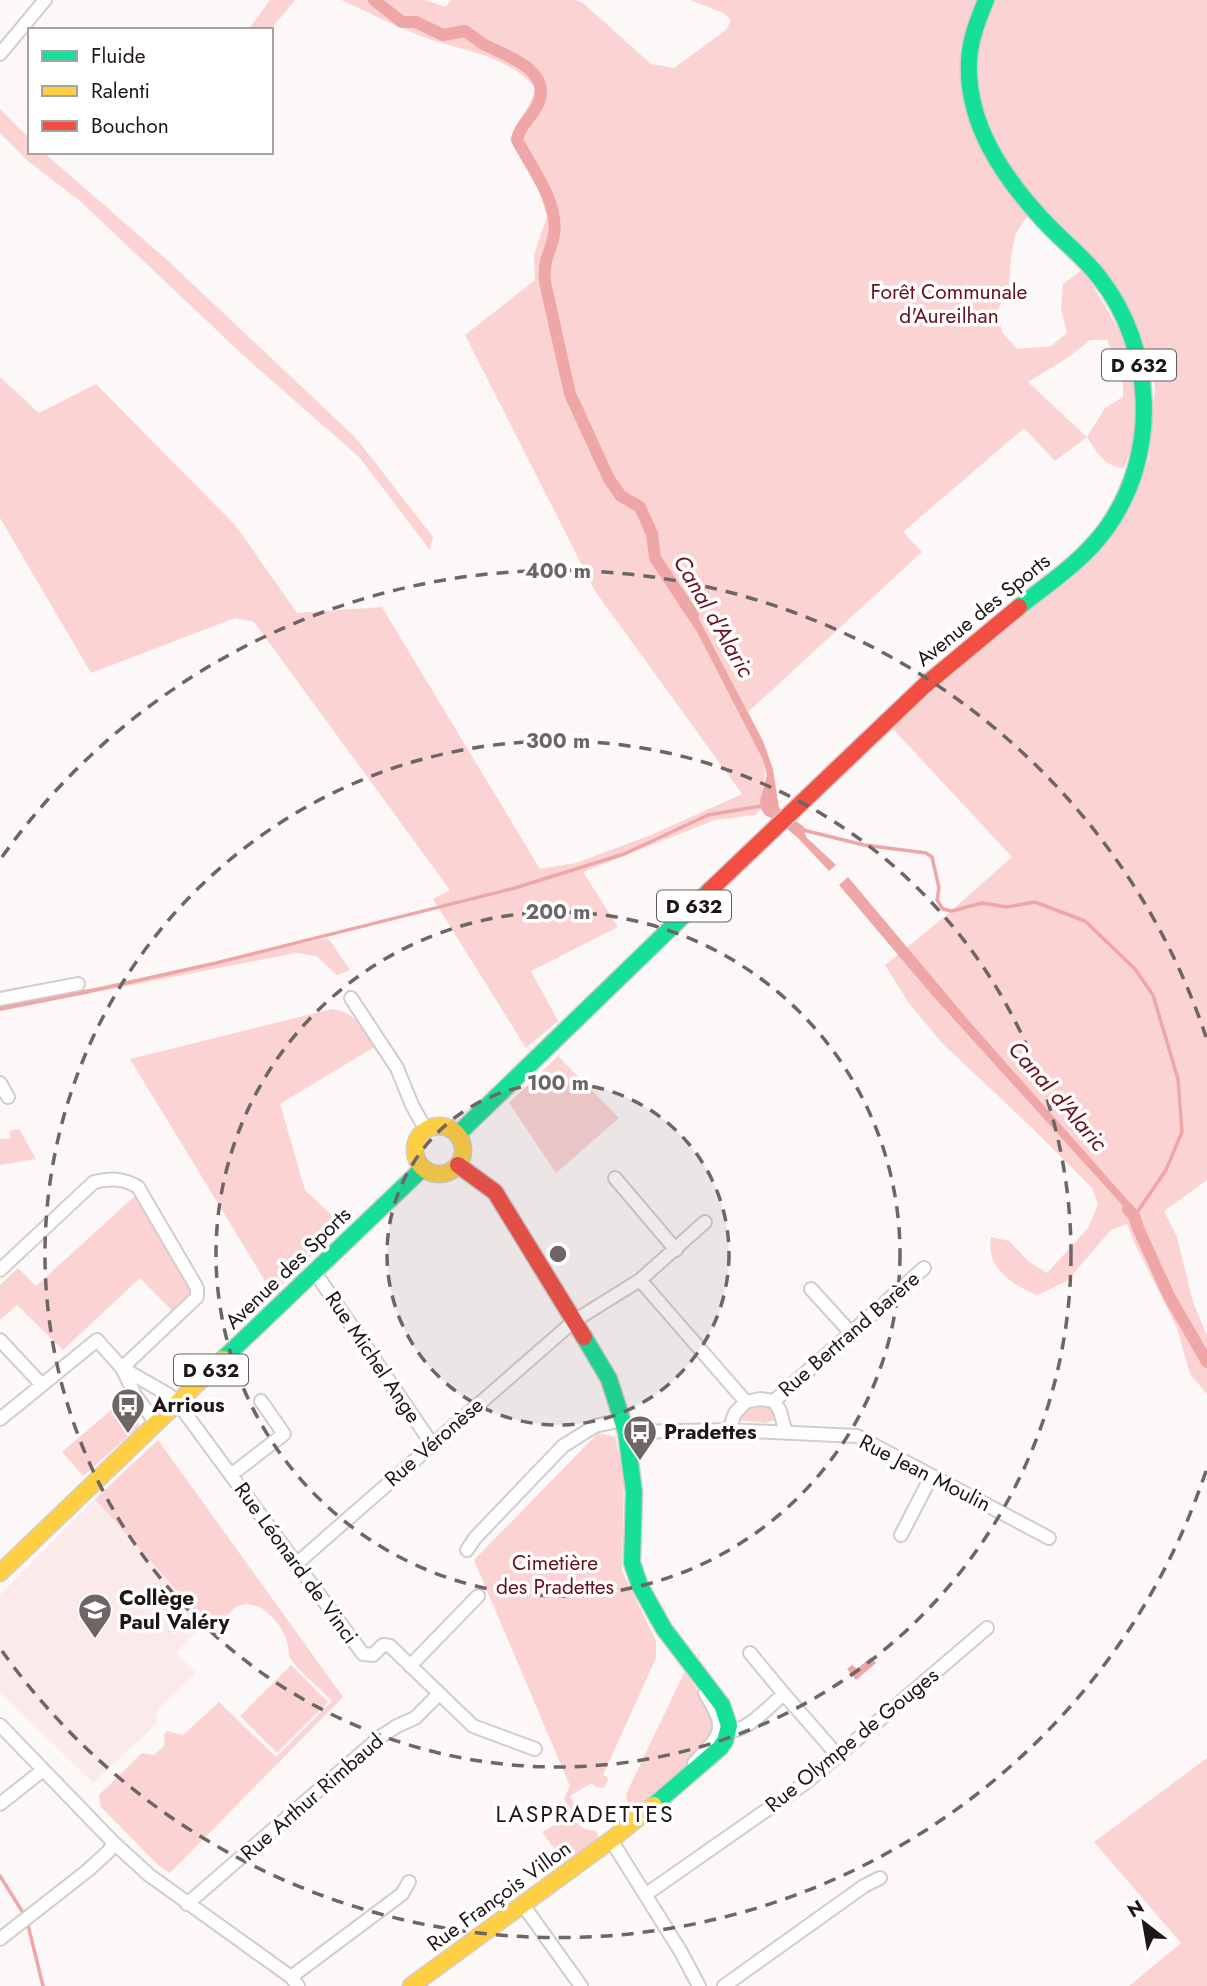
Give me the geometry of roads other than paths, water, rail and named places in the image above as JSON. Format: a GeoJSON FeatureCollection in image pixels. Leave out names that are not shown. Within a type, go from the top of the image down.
{"type":"FeatureCollection","features":[{"type":"Feature","properties":{"kind":"main road","name":"Avenue des Sports"},"geometry":{"type":"LineString","coordinates":[[458,1134],[959,654],[1078,560],[1105,530],[1121,503],[1141,446],[1144,410],[1142,375],[1133,342],[1100,277],[1016,191],[983,138],[969,86],[969,60],[975,28],[986,0]]}},
{"type":"Feature","properties":{"kind":"main road"},"geometry":{"type":"LineString","coordinates":[[439,1126],[458,1134],[463,1146],[458,1165],[444,1174],[435,1174],[423,1168],[415,1149],[426,1130],[439,1126]]}},
{"type":"Feature","properties":{"kind":"main road"},"geometry":{"type":"LineString","coordinates":[[458,1165],[495,1192],[609,1380],[624,1426],[634,1492],[632,1563],[639,1586],[691,1668],[722,1705],[729,1720],[724,1731]]}},
{"type":"Feature","properties":{"kind":"main road","name":"Avenue des Sports"},"geometry":{"type":"LineString","coordinates":[[0,1573],[423,1168]]}},
{"type":"Feature","properties":{"kind":"main road","name":"Rue François Villon"},"geometry":{"type":"LineString","coordinates":[[423,1983],[611,1840],[720,1748],[724,1731]]}},
{"type":"Feature","properties":{"kind":"street"},"geometry":{"type":"LineString","coordinates":[[0,54],[45,0]]}},
{"type":"Feature","properties":{"kind":"street"},"geometry":{"type":"LineString","coordinates":[[0,999],[78,984]]}},
{"type":"Feature","properties":{"kind":"street"},"geometry":{"type":"LineString","coordinates":[[351,998],[397,1068],[426,1130]]}},
{"type":"Feature","properties":{"kind":"street"},"geometry":{"type":"LineString","coordinates":[[0,1083],[8,1097]]}},
{"type":"Feature","properties":{"kind":"street"},"geometry":{"type":"LineString","coordinates":[[0,1270],[94,1182],[113,1178],[126,1180],[138,1187],[197,1288],[197,1297],[122,1368]]}},
{"type":"Feature","properties":{"kind":"street"},"geometry":{"type":"LineString","coordinates":[[615,1178],[676,1250]]}},
{"type":"Feature","properties":{"kind":"street","name":"Rue Véronèse"},"geometry":{"type":"LineString","coordinates":[[295,1565],[574,1321],[640,1280],[705,1222]]}},
{"type":"Feature","properties":{"kind":"street","name":"Rue Bertrand Barère"},"geometry":{"type":"LineString","coordinates":[[746,1402],[760,1399],[774,1401],[925,1268]]}},
{"type":"Feature","properties":{"kind":"street","name":"Rue Michel Ange"},"geometry":{"type":"LineString","coordinates":[[314,1271],[432,1444]]}},
{"type":"Feature","properties":{"kind":"street"},"geometry":{"type":"LineString","coordinates":[[640,1280],[746,1402],[735,1413],[729,1430]]}},
{"type":"Feature","properties":{"kind":"street"},"geometry":{"type":"LineString","coordinates":[[811,1289],[850,1333]]}},
{"type":"Feature","properties":{"kind":"street"},"geometry":{"type":"LineString","coordinates":[[0,1340],[42,1385]]}},
{"type":"Feature","properties":{"kind":"street"},"geometry":{"type":"LineString","coordinates":[[0,1419],[97,1340],[122,1368],[135,1395],[156,1423]]}},
{"type":"Feature","properties":{"kind":"street"},"geometry":{"type":"LineString","coordinates":[[122,1368],[177,1402]]}},
{"type":"Feature","properties":{"kind":"street"},"geometry":{"type":"LineString","coordinates":[[231,1475],[284,1434],[261,1401]]}},
{"type":"Feature","properties":{"kind":"street","name":"Rue Bertrand Barère"},"geometry":{"type":"LineString","coordinates":[[774,1401],[786,1433]]}},
{"type":"Feature","properties":{"kind":"street","name":"Rue Léonard de Vinci"},"geometry":{"type":"LineString","coordinates":[[177,1402],[363,1654],[373,1655],[383,1646],[390,1646],[472,1726],[535,1749]]}},
{"type":"Feature","properties":{"kind":"street","name":"Rue Jean Moulin"},"geometry":{"type":"LineString","coordinates":[[467,1550],[475,1538],[563,1446],[595,1426],[857,1436],[1049,1538]]}},
{"type":"Feature","properties":{"kind":"street"},"geometry":{"type":"LineString","coordinates":[[901,1535],[931,1477]]}},
{"type":"Feature","properties":{"kind":"street"},"geometry":{"type":"LineString","coordinates":[[410,1666],[478,1596]]}},
{"type":"Feature","properties":{"kind":"street","name":"Rue Olympe de Gouges"},"geometry":{"type":"LineString","coordinates":[[645,1895],[808,1781],[987,1628]]}},
{"type":"Feature","properties":{"kind":"street"},"geometry":{"type":"LineString","coordinates":[[750,1653],[838,1756]]}},
{"type":"Feature","properties":{"kind":"street","name":"Rue Arthur Rimbaud"},"geometry":{"type":"LineString","coordinates":[[187,1904],[380,1737],[415,1718],[439,1694]]}},
{"type":"Feature","properties":{"kind":"street"},"geometry":{"type":"LineString","coordinates":[[724,1731],[740,1730],[784,1694]]}},
{"type":"Feature","properties":{"kind":"street"},"geometry":{"type":"LineString","coordinates":[[0,1725],[114,1843],[149,1875],[295,1981],[402,1894],[409,1882]]}},
{"type":"Feature","properties":{"kind":"street"},"geometry":{"type":"LineString","coordinates":[[0,1804],[43,1770]]}},
{"type":"Feature","properties":{"kind":"street"},"geometry":{"type":"LineString","coordinates":[[611,1840],[681,1952],[699,1986]]}},
{"type":"Feature","properties":{"kind":"street"},"geometry":{"type":"LineString","coordinates":[[0,1939],[87,1871],[114,1843]]}},
{"type":"Feature","properties":{"kind":"street"},"geometry":{"type":"LineString","coordinates":[[724,1986],[864,1886],[880,1878]]}},
{"type":"Feature","properties":{"kind":"street"},"geometry":{"type":"LineString","coordinates":[[523,1905],[581,1986]]}},
{"type":"Feature","properties":{"kind":"waterway","name":"Canal d'Alaric"},"geometry":{"type":"LineString","coordinates":[[374,0],[402,22],[416,22],[443,35],[465,31],[483,44],[513,58],[532,72],[538,81],[541,90],[539,102],[517,140],[543,185],[552,210],[554,235],[546,262],[545,282],[570,394],[609,479],[621,496],[640,507],[652,534],[655,558],[693,615]]}},
{"type":"Feature","properties":{"kind":"waterway"},"geometry":{"type":"LineString","coordinates":[[86,992],[216,963],[515,888],[624,854],[708,815],[761,806]]}},
{"type":"Feature","properties":{"kind":"waterway"},"geometry":{"type":"LineString","coordinates":[[803,830],[864,845],[926,853],[932,857],[939,888],[937,900],[943,909],[952,911],[982,903],[1007,907],[1035,902],[1085,921],[1135,969],[1153,995],[1178,1079],[1182,1132],[1166,1170],[1136,1214]]}},
{"type":"Feature","properties":{"kind":"waterway","name":"Canal d'Alaric"},"geometry":{"type":"LineString","coordinates":[[1128,1209],[1134,1216],[1169,1296],[1207,1362]]}},
{"type":"Feature","properties":{"kind":"waterway"},"geometry":{"type":"LineString","coordinates":[[0,1876],[22,1911]]}},
{"type":"Feature","properties":{"kind":"waterway"},"geometry":{"type":"LineString","coordinates":[[28,1925],[43,1986]]}},
{"type":"Feature","properties":{"kind":"place","name":"Arrious"},"geometry":{"type":"Point","coordinates":[128,1435]}},
{"type":"Feature","properties":{"kind":"place","name":"Pradettes"},"geometry":{"type":"Point","coordinates":[640,1462]}},
{"type":"Feature","properties":{"kind":"place","name":"Collège Paul Valéry"},"geometry":{"type":"Point","coordinates":[95,1640]}},
{"type":"Feature","properties":{"kind":"district","name":"LASPRADETTES"},"geometry":{"type":"Point","coordinates":[585,1814]}},
{"type":"Feature","properties":{"kind":"park label","name":"Forêt Communale d'Aureilhan"},"geometry":{"type":"Point","coordinates":[949,304]}},
{"type":"Feature","properties":{"kind":"park label","name":"Cimetière des Pradettes"},"geometry":{"type":"Point","coordinates":[555,1575]}}]}
